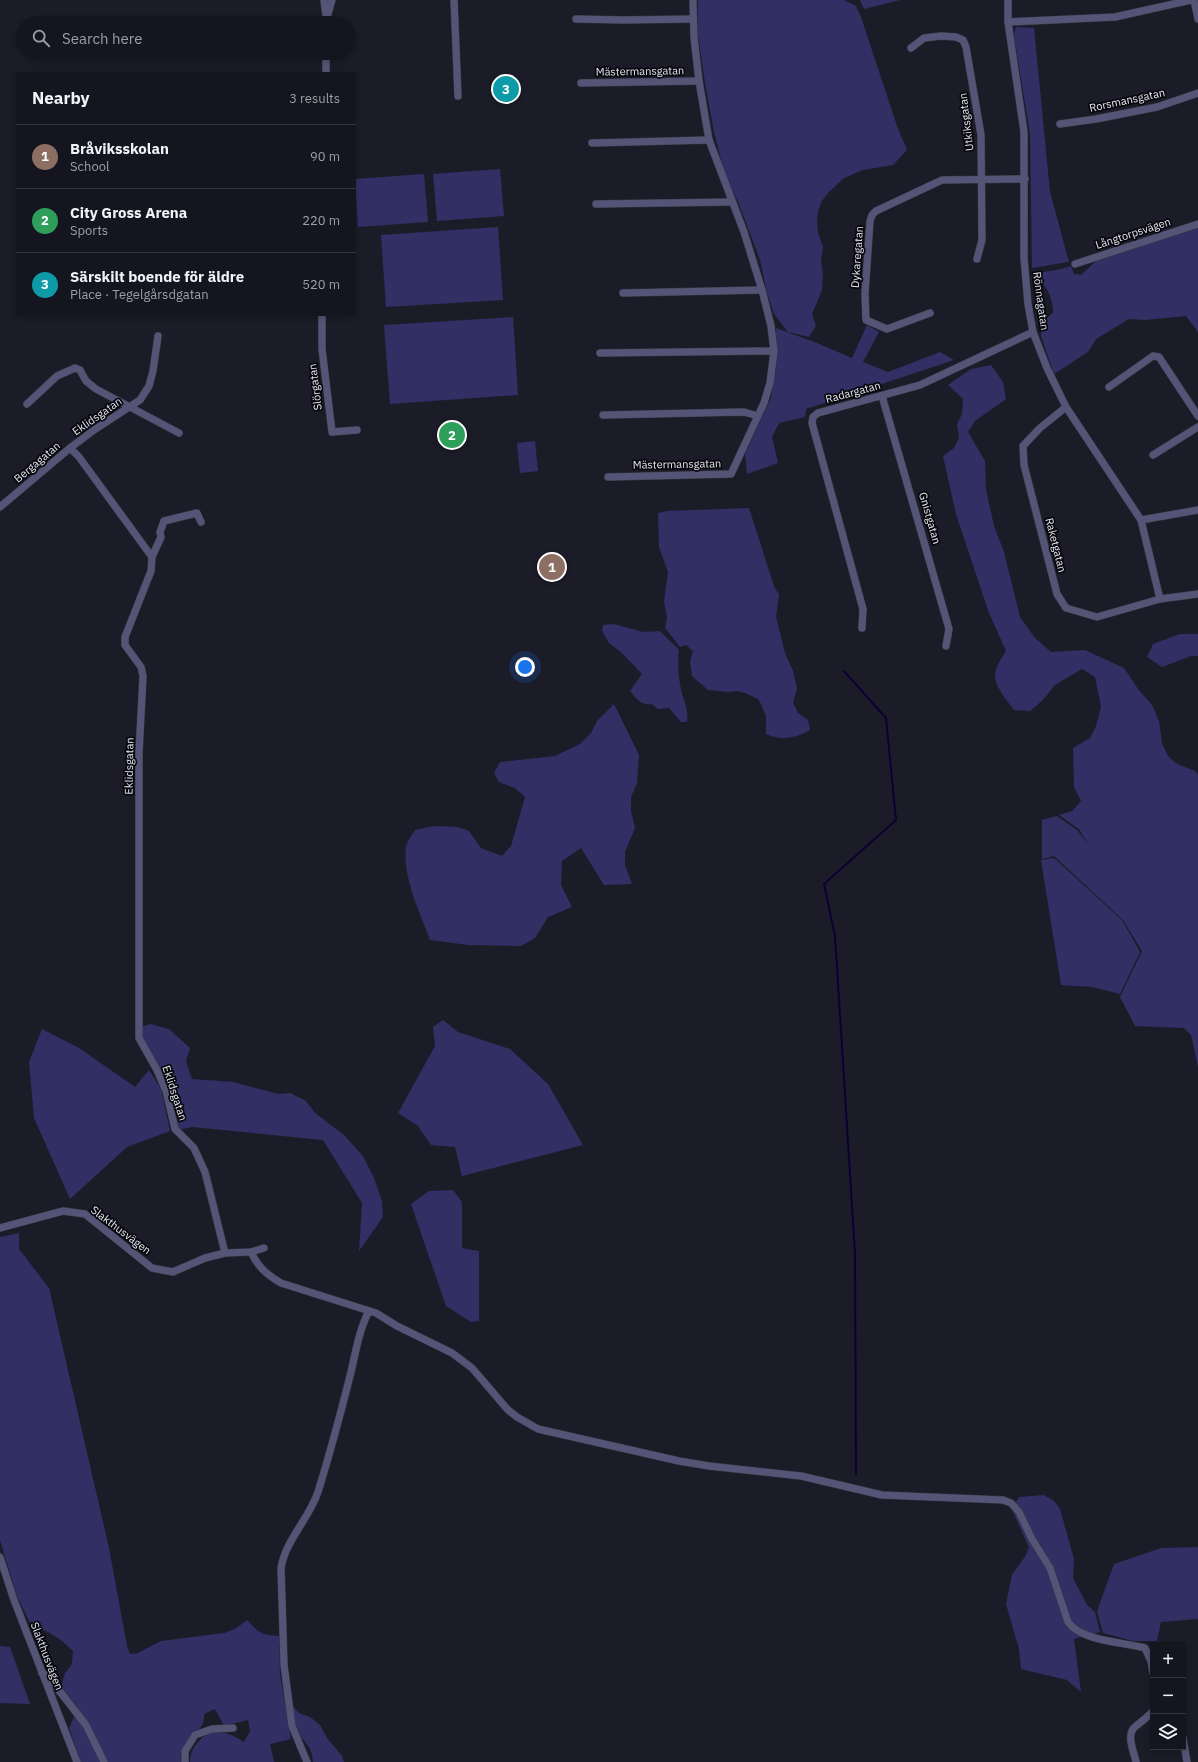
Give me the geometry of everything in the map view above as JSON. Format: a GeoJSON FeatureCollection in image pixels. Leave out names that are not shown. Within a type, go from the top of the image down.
{"type":"FeatureCollection","features":[{"type":"Feature","properties":{"kind":"street"},"geometry":{"type":"LineString","coordinates":[[324,0],[326,16]]}},
{"type":"Feature","properties":{"kind":"street"},"geometry":{"type":"LineString","coordinates":[[328,16],[332,0]]}},
{"type":"Feature","properties":{"kind":"street"},"geometry":{"type":"LineString","coordinates":[[454,0],[458,96]]}},
{"type":"Feature","properties":{"kind":"street","name":"Mästermansgatan"},"geometry":{"type":"LineString","coordinates":[[608,477],[731,474],[758,416],[770,383],[774,351],[771,326],[762,290],[744,232],[709,140],[699,81],[693,19],[693,0]]}},
{"type":"Feature","properties":{"kind":"street","name":"Rönnagatan"},"geometry":{"type":"LineString","coordinates":[[1008,0],[1008,22],[1023,124],[1025,179],[1024,258],[1028,304],[1033,332],[1046,368],[1066,407],[1141,520],[1160,599]]}},
{"type":"Feature","properties":{"kind":"street"},"geometry":{"type":"LineString","coordinates":[[1008,22],[1115,17],[1192,0],[1198,19]]}},
{"type":"Feature","properties":{"kind":"street"},"geometry":{"type":"LineString","coordinates":[[576,19],[693,19]]}},
{"type":"Feature","properties":{"kind":"street","name":"Utkiksgatan"},"geometry":{"type":"LineString","coordinates":[[911,48],[916,42],[924,38],[941,36],[956,37],[963,40],[966,47],[981,135],[982,240],[978,259]]}},
{"type":"Feature","properties":{"kind":"street"},"geometry":{"type":"LineString","coordinates":[[326,60],[326,72]]}},
{"type":"Feature","properties":{"kind":"street","name":"Mästermansgatan"},"geometry":{"type":"LineString","coordinates":[[581,83],[699,81]]}},
{"type":"Feature","properties":{"kind":"street","name":"Rorsmansgatan"},"geometry":{"type":"LineString","coordinates":[[1060,124],[1096,119],[1157,107],[1198,93]]}},
{"type":"Feature","properties":{"kind":"street"},"geometry":{"type":"LineString","coordinates":[[592,143],[709,140]]}},
{"type":"Feature","properties":{"kind":"street","name":"Dykaregatan"},"geometry":{"type":"LineString","coordinates":[[930,313],[887,329],[866,320],[865,294],[870,221],[872,215],[942,180],[1025,179]]}},
{"type":"Feature","properties":{"kind":"street"},"geometry":{"type":"LineString","coordinates":[[596,204],[732,202]]}},
{"type":"Feature","properties":{"kind":"street","name":"Långtorpsvägen"},"geometry":{"type":"LineString","coordinates":[[1075,264],[1198,224]]}},
{"type":"Feature","properties":{"kind":"street"},"geometry":{"type":"LineString","coordinates":[[623,293],[762,290]]}},
{"type":"Feature","properties":{"kind":"street","name":"Slörgatan"},"geometry":{"type":"LineString","coordinates":[[322,316],[322,349],[332,432],[357,430]]}},
{"type":"Feature","properties":{"kind":"street","name":"Radargatan"},"geometry":{"type":"LineString","coordinates":[[862,628],[863,609],[812,423],[813,417],[818,413],[920,385],[1033,332]]}},
{"type":"Feature","properties":{"kind":"street","name":"Eklidsgatan"},"geometry":{"type":"LineString","coordinates":[[158,336],[154,371],[149,386],[140,400],[94,430],[70,448],[79,457],[152,558],[151,571],[125,637],[124,645],[141,667],[143,676],[139,753],[139,1038],[157,1070],[166,1091],[175,1128],[194,1148],[205,1172],[225,1253]]}},
{"type":"Feature","properties":{"kind":"street"},"geometry":{"type":"LineString","coordinates":[[600,353],[774,351]]}},
{"type":"Feature","properties":{"kind":"street"},"geometry":{"type":"LineString","coordinates":[[1109,387],[1153,356],[1159,357],[1198,416]]}},
{"type":"Feature","properties":{"kind":"street"},"geometry":{"type":"LineString","coordinates":[[27,404],[57,376],[75,368],[80,370],[86,380],[96,390],[179,433]]}},
{"type":"Feature","properties":{"kind":"street","name":"Gnistgatan"},"geometry":{"type":"LineString","coordinates":[[882,396],[949,629],[946,646]]}},
{"type":"Feature","properties":{"kind":"street","name":"Raketgatan"},"geometry":{"type":"LineString","coordinates":[[1066,407],[1040,428],[1023,446],[1024,465],[1057,594],[1066,608],[1097,617],[1160,599]]}},
{"type":"Feature","properties":{"kind":"street"},"geometry":{"type":"LineString","coordinates":[[603,414],[744,412],[758,416]]}},
{"type":"Feature","properties":{"kind":"street"},"geometry":{"type":"LineString","coordinates":[[1153,455],[1198,427]]}},
{"type":"Feature","properties":{"kind":"street","name":"Bergagatan"},"geometry":{"type":"LineString","coordinates":[[0,507],[70,448]]}},
{"type":"Feature","properties":{"kind":"street"},"geometry":{"type":"LineString","coordinates":[[1141,520],[1198,510]]}},
{"type":"Feature","properties":{"kind":"street"},"geometry":{"type":"LineString","coordinates":[[152,558],[161,537],[160,532],[164,521],[197,513],[200,522]]}},
{"type":"Feature","properties":{"kind":"street"},"geometry":{"type":"LineString","coordinates":[[1160,599],[1198,594]]}},
{"type":"Feature","properties":{"kind":"street","name":"Slakthusvägen"},"geometry":{"type":"LineString","coordinates":[[0,1228],[63,1210],[85,1214],[152,1268],[173,1272],[205,1258],[225,1253],[251,1252],[264,1248]]}},
{"type":"Feature","properties":{"kind":"street"},"geometry":{"type":"LineString","coordinates":[[251,1252],[261,1269],[281,1283],[368,1310],[459,1358],[472,1368],[508,1410],[528,1424],[547,1431],[679,1461],[816,1479],[882,1495],[1003,1500],[1010,1503],[1019,1512],[1032,1539],[1050,1568],[1064,1613],[1072,1628],[1086,1636],[1145,1648],[1150,1661]]}},
{"type":"Feature","properties":{"kind":"street"},"geometry":{"type":"LineString","coordinates":[[307,1762],[292,1726],[284,1665],[280,1568],[286,1550],[307,1515],[318,1492],[351,1372],[361,1326],[368,1310]]}},
{"type":"Feature","properties":{"kind":"street","name":"Slakthusvägen"},"geometry":{"type":"LineString","coordinates":[[0,1557],[14,1600],[77,1762]]}},
{"type":"Feature","properties":{"kind":"street"},"geometry":{"type":"LineString","coordinates":[[42,1673],[47,1675],[86,1725],[104,1762]]}},
{"type":"Feature","properties":{"kind":"street"},"geometry":{"type":"LineString","coordinates":[[1136,1762],[1130,1738],[1131,1732],[1134,1727],[1151,1714]]}},
{"type":"Feature","properties":{"kind":"street"},"geometry":{"type":"LineString","coordinates":[[185,1762],[185,1751],[195,1735],[212,1729],[232,1728]]}},
{"type":"Feature","properties":{"kind":"street"},"geometry":{"type":"LineString","coordinates":[[1185,1750],[1187,1762]]}},
{"type":"Feature","properties":{"kind":"shaded area"},"geometry":{"type":"Polygon","coordinates":[[[698,0],[844,0],[856,6],[897,126],[907,150],[893,165],[863,170],[844,178],[822,201],[818,211],[817,222],[818,233],[823,247],[821,261],[823,275],[822,290],[812,314],[816,326],[809,337],[788,332],[774,314],[767,293],[760,260],[739,204],[725,175],[714,132],[705,83],[698,34],[698,0]]]}},
{"type":"Feature","properties":{"kind":"shaded area"},"geometry":{"type":"Polygon","coordinates":[[[860,0],[900,0],[864,9],[860,0]]]}},
{"type":"Feature","properties":{"kind":"shaded area"},"geometry":{"type":"Polygon","coordinates":[[[1016,27],[1034,28],[1050,192],[1069,262],[1032,268],[1030,134],[1014,35],[1016,27]]]}},
{"type":"Feature","properties":{"kind":"shaded area"},"geometry":{"type":"Polygon","coordinates":[[[500,169],[504,216],[437,221],[433,174],[500,169]]]}},
{"type":"Feature","properties":{"kind":"shaded area"},"geometry":{"type":"Polygon","coordinates":[[[424,174],[428,222],[358,227],[356,179],[424,174]]]}},
{"type":"Feature","properties":{"kind":"shaded area"},"geometry":{"type":"Polygon","coordinates":[[[498,227],[503,300],[386,307],[381,235],[498,227]]]}},
{"type":"Feature","properties":{"kind":"shaded area"},"geometry":{"type":"Polygon","coordinates":[[[1198,228],[1198,332],[1186,316],[1144,320],[1129,319],[1096,339],[1088,352],[1054,374],[1041,336],[1040,324],[1053,313],[1052,303],[1047,290],[1038,279],[1038,273],[1071,266],[1074,274],[1081,275],[1096,261],[1198,228]]]}},
{"type":"Feature","properties":{"kind":"shaded area"},"geometry":{"type":"Polygon","coordinates":[[[513,317],[518,395],[390,404],[384,325],[513,317]]]}},
{"type":"Feature","properties":{"kind":"shaded area"},"geometry":{"type":"Polygon","coordinates":[[[867,325],[879,332],[863,362],[888,372],[940,352],[954,360],[806,409],[805,417],[779,423],[772,437],[778,463],[747,474],[745,454],[771,398],[776,368],[776,328],[852,358],[867,325]]]}},
{"type":"Feature","properties":{"kind":"shaded area"},"geometry":{"type":"Polygon","coordinates":[[[991,365],[1003,382],[1006,399],[975,421],[968,432],[985,461],[986,489],[994,526],[1004,552],[1020,617],[1035,638],[1051,652],[1085,650],[1124,668],[1138,689],[1152,705],[1159,721],[1162,743],[1168,756],[1177,764],[1195,771],[1198,775],[1198,1067],[1191,1035],[1184,1028],[1135,1026],[1120,997],[1142,951],[1123,920],[1054,856],[1042,859],[1042,820],[1057,816],[1077,830],[1088,844],[1079,829],[1059,815],[1072,811],[1081,801],[1074,787],[1073,748],[1090,738],[1096,726],[1101,707],[1095,677],[1082,669],[1055,685],[1042,701],[1030,711],[1014,710],[1003,695],[996,681],[996,671],[1006,651],[989,613],[956,514],[943,456],[954,448],[959,438],[957,424],[962,414],[963,399],[948,385],[971,369],[991,365]]]}},
{"type":"Feature","properties":{"kind":"shaded area"},"geometry":{"type":"Polygon","coordinates":[[[535,441],[538,471],[520,473],[517,443],[535,441]]]}},
{"type":"Feature","properties":{"kind":"shaded area"},"geometry":{"type":"Polygon","coordinates":[[[749,508],[774,586],[779,595],[776,617],[785,653],[793,671],[797,688],[793,703],[798,713],[808,720],[810,730],[794,737],[783,738],[766,734],[766,716],[758,699],[737,691],[729,692],[708,690],[692,676],[690,661],[693,651],[686,645],[680,647],[665,628],[667,618],[664,601],[668,572],[659,547],[658,513],[667,511],[749,508]]]}},
{"type":"Feature","properties":{"kind":"shaded area"},"geometry":{"type":"Polygon","coordinates":[[[614,624],[643,632],[660,631],[679,650],[679,678],[687,712],[687,722],[681,722],[669,708],[658,709],[652,704],[642,703],[630,691],[642,674],[621,652],[609,643],[602,631],[603,625],[614,624]]]}},
{"type":"Feature","properties":{"kind":"shaded area"},"geometry":{"type":"Polygon","coordinates":[[[1180,634],[1198,634],[1198,656],[1191,656],[1162,667],[1147,657],[1153,644],[1180,634]]]}},
{"type":"Feature","properties":{"kind":"shaded area"},"geometry":{"type":"Polygon","coordinates":[[[614,704],[639,755],[637,783],[631,797],[631,811],[635,828],[625,852],[625,865],[632,884],[604,885],[581,848],[562,861],[561,885],[572,907],[548,917],[535,938],[521,946],[468,945],[430,940],[409,882],[405,858],[408,840],[415,830],[434,826],[458,827],[469,831],[481,848],[502,856],[511,846],[525,797],[515,788],[499,782],[494,773],[500,762],[555,756],[580,744],[591,733],[597,721],[614,704]]]}},
{"type":"Feature","properties":{"kind":"shaded area"},"geometry":{"type":"Polygon","coordinates":[[[1054,858],[1122,920],[1140,952],[1120,994],[1092,987],[1061,985],[1041,860],[1054,858]]]}},
{"type":"Feature","properties":{"kind":"shaded area"},"geometry":{"type":"Polygon","coordinates":[[[443,1020],[458,1032],[510,1049],[548,1084],[583,1145],[462,1176],[455,1147],[431,1145],[418,1126],[398,1113],[435,1046],[433,1027],[443,1020]]]}},
{"type":"Feature","properties":{"kind":"shaded area"},"geometry":{"type":"Polygon","coordinates":[[[150,1024],[169,1029],[190,1048],[186,1061],[192,1079],[233,1082],[278,1094],[290,1093],[306,1101],[315,1113],[344,1135],[363,1156],[374,1178],[382,1201],[383,1217],[359,1251],[362,1203],[323,1140],[192,1127],[179,1130],[174,1121],[167,1091],[141,1039],[141,1027],[150,1024]]]}},
{"type":"Feature","properties":{"kind":"shaded area"},"geometry":{"type":"Polygon","coordinates":[[[42,1029],[79,1048],[135,1087],[149,1070],[161,1089],[170,1131],[127,1147],[70,1199],[34,1118],[29,1062],[42,1029]]]}},
{"type":"Feature","properties":{"kind":"shaded area"},"geometry":{"type":"Polygon","coordinates":[[[453,1190],[462,1202],[462,1248],[479,1251],[479,1321],[471,1322],[446,1306],[411,1204],[429,1191],[453,1190]]]}},
{"type":"Feature","properties":{"kind":"shaded area"},"geometry":{"type":"Polygon","coordinates":[[[19,1233],[19,1249],[49,1288],[109,1548],[127,1646],[130,1654],[138,1653],[161,1641],[224,1633],[235,1629],[247,1620],[264,1634],[279,1636],[280,1674],[291,1739],[270,1744],[274,1762],[190,1762],[194,1747],[210,1733],[222,1732],[244,1742],[250,1731],[248,1720],[224,1726],[215,1709],[204,1714],[203,1722],[200,1728],[182,1749],[181,1762],[81,1762],[69,1728],[78,1708],[61,1687],[65,1673],[72,1664],[73,1651],[54,1635],[31,1625],[17,1596],[0,1540],[0,1237],[19,1233]]]}},
{"type":"Feature","properties":{"kind":"shaded area"},"geometry":{"type":"Polygon","coordinates":[[[1044,1495],[1054,1501],[1060,1509],[1074,1559],[1073,1578],[1087,1605],[1095,1612],[1100,1632],[1074,1639],[1081,1692],[1067,1680],[1021,1669],[1019,1649],[1006,1604],[1012,1575],[1026,1555],[1029,1547],[1012,1510],[1019,1497],[1044,1495]]]}},
{"type":"Feature","properties":{"kind":"shaded area"},"geometry":{"type":"Polygon","coordinates":[[[1198,1547],[1198,1619],[1161,1622],[1157,1641],[1133,1641],[1103,1633],[1097,1611],[1114,1564],[1161,1548],[1198,1547]]]}},
{"type":"Feature","properties":{"kind":"shaded area"},"geometry":{"type":"Polygon","coordinates":[[[0,1646],[10,1647],[30,1704],[0,1703],[0,1646]]]}},
{"type":"Feature","properties":{"kind":"shaded area"},"geometry":{"type":"Polygon","coordinates":[[[293,1706],[299,1713],[310,1717],[320,1725],[327,1738],[342,1756],[344,1762],[313,1762],[309,1747],[295,1726],[293,1706]]]}},
{"type":"Feature","properties":{"kind":"waterway"},"geometry":{"type":"LineString","coordinates":[[844,671],[886,718],[896,820],[824,884],[835,936],[855,1254],[856,1474]]}},
{"type":"Feature","properties":{"kind":"place","name":"Särskilt boende för äldre"},"geometry":{"type":"Point","coordinates":[506,89]}},
{"type":"Feature","properties":{"kind":"place","name":"City Gross Arena"},"geometry":{"type":"Point","coordinates":[452,435]}},
{"type":"Feature","properties":{"kind":"place","name":"Bråviksskolan"},"geometry":{"type":"Point","coordinates":[552,567]}}]}
